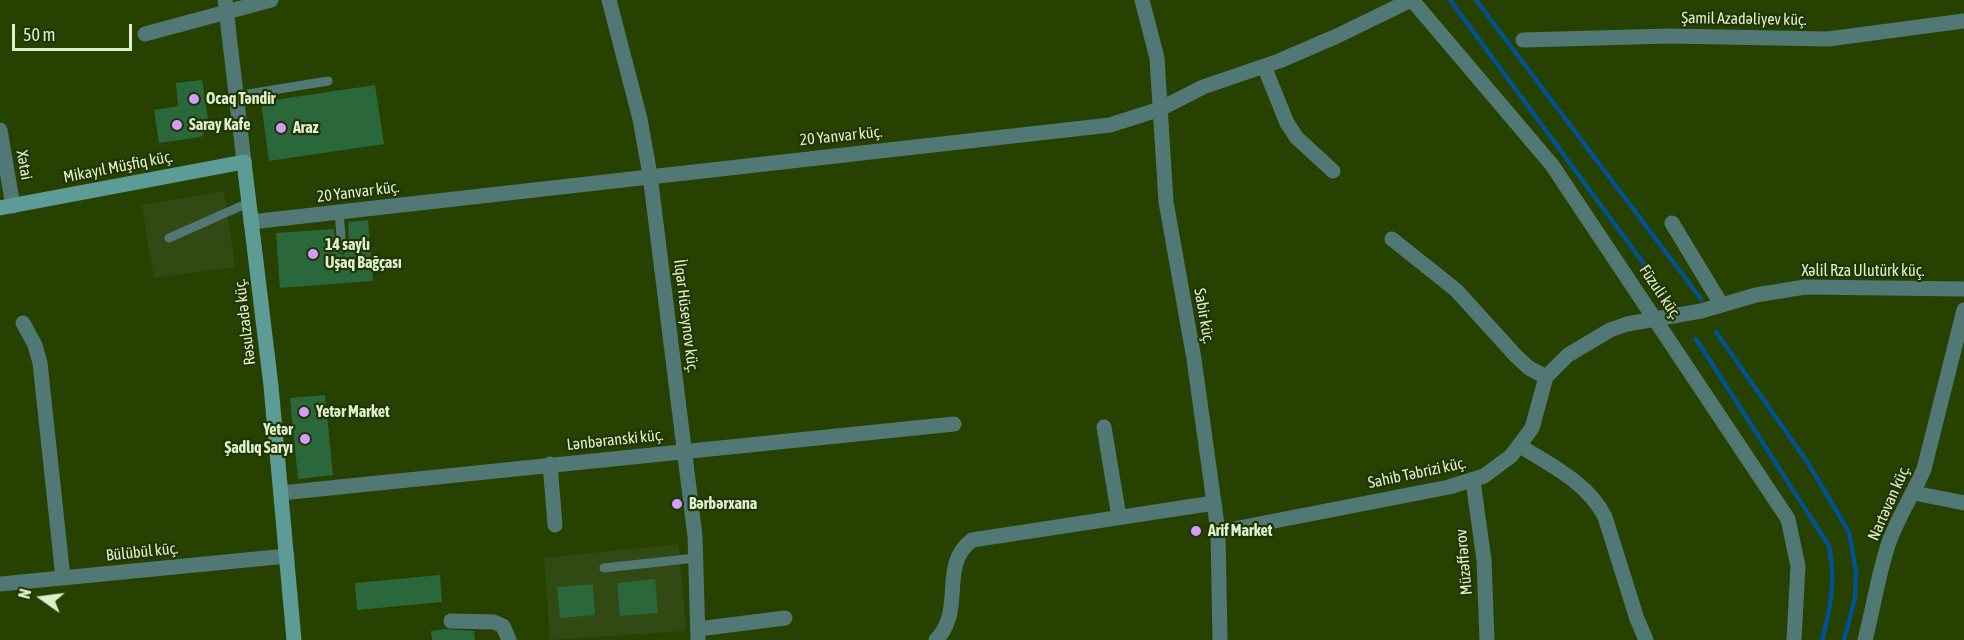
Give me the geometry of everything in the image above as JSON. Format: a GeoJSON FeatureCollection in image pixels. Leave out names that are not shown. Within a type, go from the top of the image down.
{"type":"FeatureCollection","features":[{"type":"Feature","properties":{"kind":"main road","name":"Rəsulzadə küç."},"geometry":{"type":"LineString","coordinates":[[244,162],[281,493],[294,640]]}},
{"type":"Feature","properties":{"kind":"main road","name":"Mikayıl Müşfiq küç."},"geometry":{"type":"LineString","coordinates":[[6,207],[244,162]]}},
{"type":"Feature","properties":{"kind":"street"},"geometry":{"type":"LineString","coordinates":[[145,34],[226,6],[271,0]]}},
{"type":"Feature","properties":{"kind":"street","name":"İlqar Hüseynov küç."},"geometry":{"type":"LineString","coordinates":[[609,0],[639,118],[650,175],[696,558],[698,634]]}},
{"type":"Feature","properties":{"kind":"street","name":"Sabir küç."},"geometry":{"type":"LineString","coordinates":[[1142,0],[1157,58],[1166,202],[1194,359],[1218,532],[1220,640]]}},
{"type":"Feature","properties":{"kind":"street","name":"20 Yanvar küç."},"geometry":{"type":"LineString","coordinates":[[251,222],[650,175],[1110,125],[1161,109],[1203,87],[1264,66],[1337,36],[1411,0]]}},
{"type":"Feature","properties":{"kind":"street","name":"Füzuli küç."},"geometry":{"type":"LineString","coordinates":[[1411,0],[1552,165],[1788,519],[1798,566],[1794,640]]}},
{"type":"Feature","properties":{"kind":"street","name":"Rəsulzadə küç."},"geometry":{"type":"LineString","coordinates":[[226,6],[244,162]]}},
{"type":"Feature","properties":{"kind":"street","name":"Şamil Azadəliyev küç."},"geometry":{"type":"LineString","coordinates":[[1523,40],[1670,36],[1827,39],[1964,21]]}},
{"type":"Feature","properties":{"kind":"street"},"geometry":{"type":"LineString","coordinates":[[1264,66],[1287,123],[1297,138],[1333,171]]}},
{"type":"Feature","properties":{"kind":"street","name":"Xətai"},"geometry":{"type":"LineString","coordinates":[[0,130],[6,207]]}},
{"type":"Feature","properties":{"kind":"street"},"geometry":{"type":"LineString","coordinates":[[1672,223],[1721,304]]}},
{"type":"Feature","properties":{"kind":"street"},"geometry":{"type":"LineString","coordinates":[[1392,239],[1456,290],[1529,368],[1546,377]]}},
{"type":"Feature","properties":{"kind":"street","name":"Xəlil Rza Ulutürk küç."},"geometry":{"type":"LineString","coordinates":[[1657,320],[1756,295],[1805,287],[1964,289]]}},
{"type":"Feature","properties":{"kind":"street","name":"Nartəvan küç."},"geometry":{"type":"LineString","coordinates":[[1865,640],[1888,545],[1900,514],[1914,493],[1924,469],[1964,310]]}},
{"type":"Feature","properties":{"kind":"street","name":"Sahib Təbrizi küç."},"geometry":{"type":"LineString","coordinates":[[1218,532],[1473,481],[1484,476],[1520,446],[1532,428],[1546,377],[1568,355],[1610,330],[1627,324],[1657,320]]}},
{"type":"Feature","properties":{"kind":"street"},"geometry":{"type":"LineString","coordinates":[[23,323],[36,345],[40,363],[63,578]]}},
{"type":"Feature","properties":{"kind":"street","name":"Lənbəranski küç."},"geometry":{"type":"LineString","coordinates":[[281,493],[954,424]]}},
{"type":"Feature","properties":{"kind":"street"},"geometry":{"type":"LineString","coordinates":[[1104,427],[1119,517]]}},
{"type":"Feature","properties":{"kind":"street"},"geometry":{"type":"LineString","coordinates":[[1520,446],[1568,476],[1598,502],[1646,640]]}},
{"type":"Feature","properties":{"kind":"street"},"geometry":{"type":"LineString","coordinates":[[550,464],[555,525]]}},
{"type":"Feature","properties":{"kind":"street","name":"Müzəffərov"},"geometry":{"type":"LineString","coordinates":[[1473,481],[1484,560],[1487,640]]}},
{"type":"Feature","properties":{"kind":"street"},"geometry":{"type":"LineString","coordinates":[[1914,493],[1964,503]]}},
{"type":"Feature","properties":{"kind":"street"},"geometry":{"type":"LineString","coordinates":[[936,640],[949,623],[957,555],[972,540],[1214,503]]}},
{"type":"Feature","properties":{"kind":"street","name":"Bülübül küç."},"geometry":{"type":"LineString","coordinates":[[0,584],[286,556]]}},
{"type":"Feature","properties":{"kind":"street"},"geometry":{"type":"LineString","coordinates":[[698,634],[785,618]]}},
{"type":"Feature","properties":{"kind":"street"},"geometry":{"type":"LineString","coordinates":[[451,621],[494,622],[503,626],[509,640]]}},
{"type":"Feature","properties":{"kind":"lane"},"geometry":{"type":"LineString","coordinates":[[236,96],[328,81]]}},
{"type":"Feature","properties":{"kind":"lane"},"geometry":{"type":"LineString","coordinates":[[169,238],[249,203]]}},
{"type":"Feature","properties":{"kind":"lane"},"geometry":{"type":"LineString","coordinates":[[339,212],[342,248]]}},
{"type":"Feature","properties":{"kind":"lane"},"geometry":{"type":"LineString","coordinates":[[604,568],[696,558]]}},
{"type":"Feature","properties":{"kind":"shaded area"},"geometry":{"type":"Polygon","coordinates":[[[224,191],[235,267],[154,278],[142,205],[224,191]]]}},
{"type":"Feature","properties":{"kind":"shaded area"},"geometry":{"type":"Polygon","coordinates":[[[679,544],[686,631],[550,640],[544,558],[679,544]]]}},
{"type":"Feature","properties":{"kind":"building"},"geometry":{"type":"Polygon","coordinates":[[[202,80],[209,125],[201,137],[159,143],[154,110],[178,106],[176,83],[202,80]]]}},
{"type":"Feature","properties":{"kind":"building"},"geometry":{"type":"Polygon","coordinates":[[[375,85],[384,144],[269,161],[261,102],[375,85]]]}},
{"type":"Feature","properties":{"kind":"building"},"geometry":{"type":"Polygon","coordinates":[[[368,220],[373,281],[280,288],[276,233],[334,229],[336,251],[343,255],[349,248],[348,222],[368,220]]]}},
{"type":"Feature","properties":{"kind":"building"},"geometry":{"type":"Polygon","coordinates":[[[325,395],[333,475],[298,479],[290,398],[325,395]]]}},
{"type":"Feature","properties":{"kind":"building"},"geometry":{"type":"Polygon","coordinates":[[[440,575],[442,602],[357,610],[355,583],[440,575]]]}},
{"type":"Feature","properties":{"kind":"building"},"geometry":{"type":"Polygon","coordinates":[[[655,579],[658,613],[620,616],[617,583],[655,579]]]}},
{"type":"Feature","properties":{"kind":"building"},"geometry":{"type":"Polygon","coordinates":[[[593,584],[595,615],[560,618],[557,587],[593,584]]]}},
{"type":"Feature","properties":{"kind":"building"},"geometry":{"type":"Polygon","coordinates":[[[446,629],[474,631],[475,640],[432,640],[431,631],[446,629]]]}},
{"type":"Feature","properties":{"kind":"waterway"},"geometry":{"type":"LineString","coordinates":[[1450,0],[1669,298]]}},
{"type":"Feature","properties":{"kind":"waterway"},"geometry":{"type":"LineString","coordinates":[[1476,0],[1701,299]]}},
{"type":"Feature","properties":{"kind":"waterway"},"geometry":{"type":"LineString","coordinates":[[1716,332],[1808,463],[1849,532],[1856,571],[1855,598],[1844,640]]}},
{"type":"Feature","properties":{"kind":"waterway"},"geometry":{"type":"LineString","coordinates":[[1696,339],[1829,546],[1832,570],[1831,593],[1822,640]]}},
{"type":"Feature","properties":{"kind":"place","name":"Ocaq Təndir"},"geometry":{"type":"Point","coordinates":[194,99]}},
{"type":"Feature","properties":{"kind":"place","name":"Saray Kafe"},"geometry":{"type":"Point","coordinates":[177,125]}},
{"type":"Feature","properties":{"kind":"place","name":"Araz"},"geometry":{"type":"Point","coordinates":[281,128]}},
{"type":"Feature","properties":{"kind":"place","name":"14 saylı Uşaq Bağçası"},"geometry":{"type":"Point","coordinates":[313,254]}},
{"type":"Feature","properties":{"kind":"place","name":"Yetər Market"},"geometry":{"type":"Point","coordinates":[304,412]}},
{"type":"Feature","properties":{"kind":"place","name":"Yetər Şadlıq Saryı"},"geometry":{"type":"Point","coordinates":[305,439]}},
{"type":"Feature","properties":{"kind":"place","name":"Bərbərxana"},"geometry":{"type":"Point","coordinates":[677,504]}},
{"type":"Feature","properties":{"kind":"place","name":"Arif Market"},"geometry":{"type":"Point","coordinates":[1196,531]}}]}
